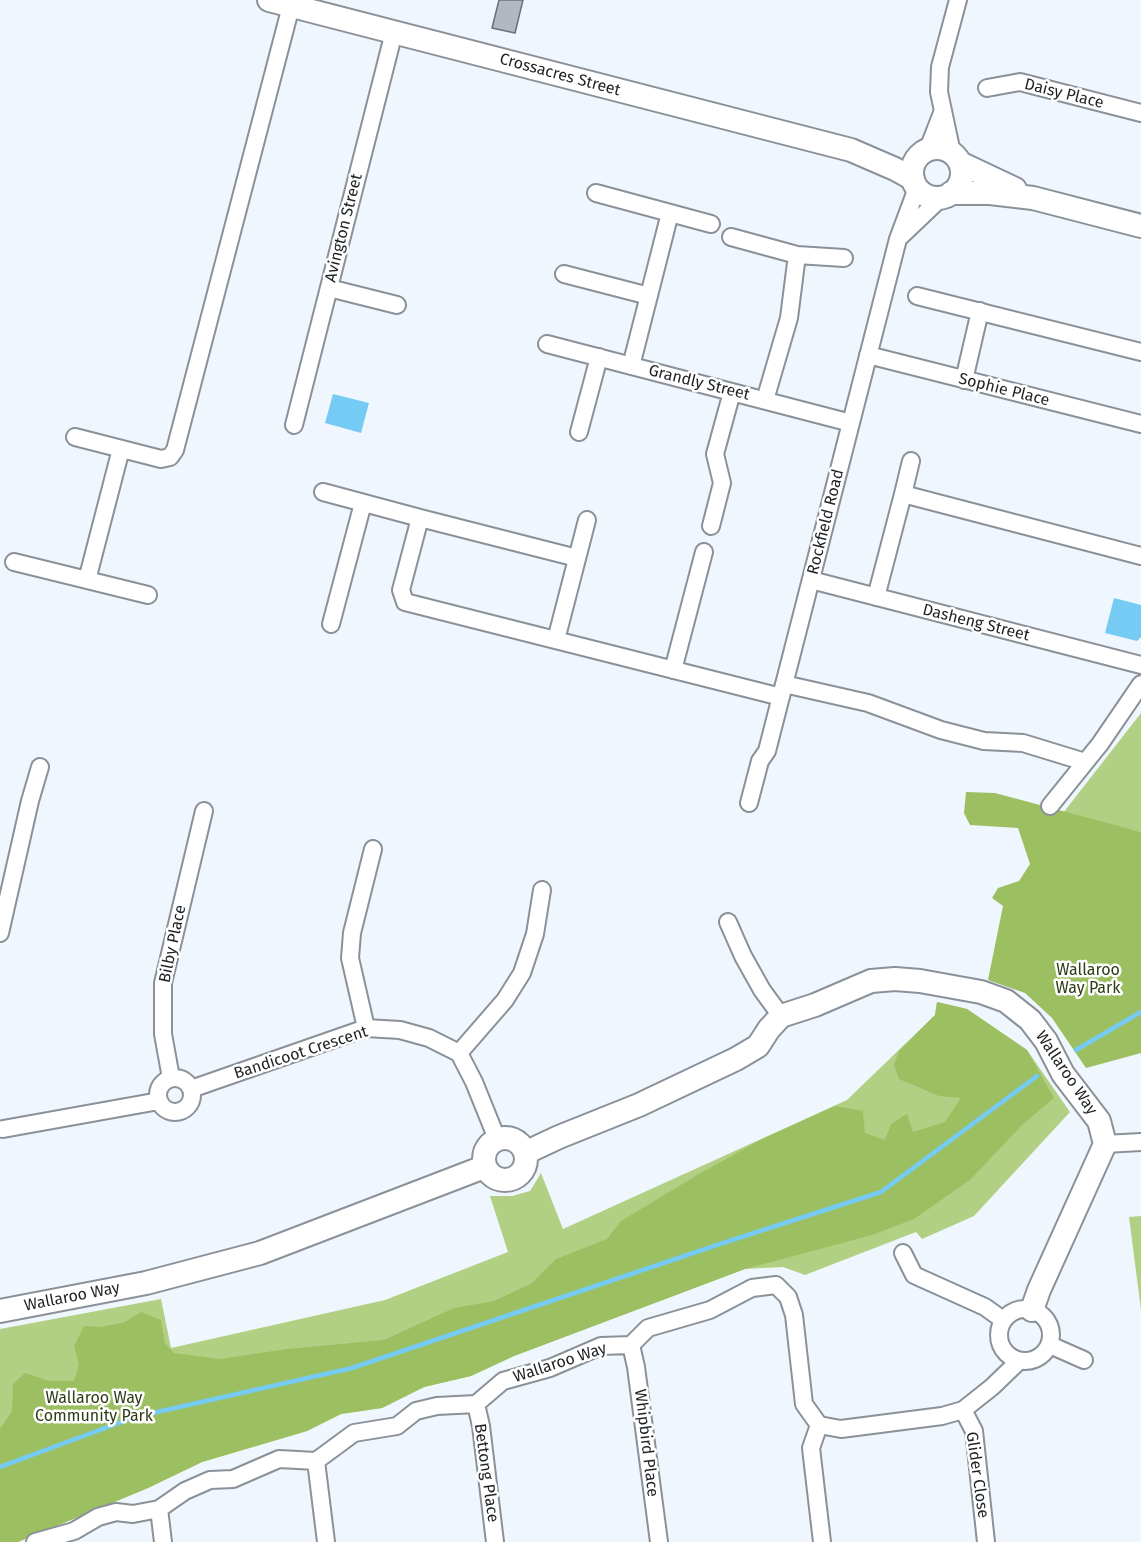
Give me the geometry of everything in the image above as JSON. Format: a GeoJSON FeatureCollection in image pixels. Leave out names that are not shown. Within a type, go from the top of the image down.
{"type":"FeatureCollection","features":[{"type":"Feature","properties":{"kind":"street","name":"Crossacres Street"},"geometry":{"type":"LineString","coordinates":[[268,0],[851,150],[895,169],[915,183]]}},
{"type":"Feature","properties":{"kind":"street"},"geometry":{"type":"LineString","coordinates":[[898,239],[958,187],[961,179],[942,113],[939,92],[940,66],[958,0]]}},
{"type":"Feature","properties":{"kind":"street"},"geometry":{"type":"LineString","coordinates":[[75,437],[161,459],[170,457],[176,450],[291,6]]}},
{"type":"Feature","properties":{"kind":"street","name":"Avington Street"},"geometry":{"type":"LineString","coordinates":[[294,424],[394,32]]}},
{"type":"Feature","properties":{"kind":"street","name":"Daisy Place"},"geometry":{"type":"LineString","coordinates":[[987,88],[1020,82],[1141,113]]}},
{"type":"Feature","properties":{"kind":"street"},"geometry":{"type":"LineString","coordinates":[[942,113],[924,151],[913,166],[915,183],[928,196],[990,192],[1033,198],[1141,226]]}},
{"type":"Feature","properties":{"kind":"street"},"geometry":{"type":"LineString","coordinates":[[924,151],[944,148],[956,158],[1033,198]]}},
{"type":"Feature","properties":{"kind":"street","name":"Crossacres Street"},"geometry":{"type":"LineString","coordinates":[[851,150],[924,151]]}},
{"type":"Feature","properties":{"kind":"street","name":"Rockfield Road"},"geometry":{"type":"LineString","coordinates":[[749,803],[760,761],[767,751],[898,239],[915,183]]}},
{"type":"Feature","properties":{"kind":"street"},"geometry":{"type":"LineString","coordinates":[[596,193],[711,224]]}},
{"type":"Feature","properties":{"kind":"street"},"geometry":{"type":"LineString","coordinates":[[631,366],[670,213]]}},
{"type":"Feature","properties":{"kind":"street"},"geometry":{"type":"LineString","coordinates":[[731,237],[797,255],[844,258]]}},
{"type":"Feature","properties":{"kind":"street"},"geometry":{"type":"LineString","coordinates":[[765,400],[789,318],[797,255]]}},
{"type":"Feature","properties":{"kind":"street"},"geometry":{"type":"LineString","coordinates":[[564,274],[649,296]]}},
{"type":"Feature","properties":{"kind":"street"},"geometry":{"type":"LineString","coordinates":[[329,288],[397,305]]}},
{"type":"Feature","properties":{"kind":"street"},"geometry":{"type":"LineString","coordinates":[[917,296],[1141,352]]}},
{"type":"Feature","properties":{"kind":"street"},"geometry":{"type":"LineString","coordinates":[[964,380],[980,311]]}},
{"type":"Feature","properties":{"kind":"street","name":"Grandly Street"},"geometry":{"type":"LineString","coordinates":[[547,344],[851,423]]}},
{"type":"Feature","properties":{"kind":"street","name":"Sophie Place"},"geometry":{"type":"LineString","coordinates":[[868,355],[1141,424]]}},
{"type":"Feature","properties":{"kind":"street"},"geometry":{"type":"LineString","coordinates":[[579,432],[599,357]]}},
{"type":"Feature","properties":{"kind":"street"},"geometry":{"type":"LineString","coordinates":[[711,526],[722,483],[715,454],[732,392]]}},
{"type":"Feature","properties":{"kind":"street"},"geometry":{"type":"LineString","coordinates":[[87,580],[121,448]]}},
{"type":"Feature","properties":{"kind":"street"},"geometry":{"type":"LineString","coordinates":[[876,597],[911,461]]}},
{"type":"Feature","properties":{"kind":"street"},"geometry":{"type":"LineString","coordinates":[[323,492],[577,558]]}},
{"type":"Feature","properties":{"kind":"street"},"geometry":{"type":"LineString","coordinates":[[903,494],[1141,556]]}},
{"type":"Feature","properties":{"kind":"street"},"geometry":{"type":"LineString","coordinates":[[331,624],[363,503]]}},
{"type":"Feature","properties":{"kind":"street"},"geometry":{"type":"LineString","coordinates":[[420,518],[401,590],[405,602],[673,670],[782,691],[868,703],[941,730],[984,741],[1023,743],[1085,762]]}},
{"type":"Feature","properties":{"kind":"street"},"geometry":{"type":"LineString","coordinates":[[556,640],[587,520]]}},
{"type":"Feature","properties":{"kind":"street"},"geometry":{"type":"LineString","coordinates":[[673,670],[704,552]]}},
{"type":"Feature","properties":{"kind":"street"},"geometry":{"type":"LineString","coordinates":[[14,562],[148,596]]}},
{"type":"Feature","properties":{"kind":"street","name":"Dasheng Street"},"geometry":{"type":"LineString","coordinates":[[811,580],[1141,665]]}},
{"type":"Feature","properties":{"kind":"street"},"geometry":{"type":"LineString","coordinates":[[1050,806],[1100,744],[1141,684]]}},
{"type":"Feature","properties":{"kind":"street"},"geometry":{"type":"LineString","coordinates":[[0,933],[40,767]]}},
{"type":"Feature","properties":{"kind":"street","name":"Bilby Place"},"geometry":{"type":"LineString","coordinates":[[171,1078],[163,1027],[164,983],[204,811]]}},
{"type":"Feature","properties":{"kind":"street"},"geometry":{"type":"LineString","coordinates":[[366,1028],[350,958],[352,933],[373,849]]}},
{"type":"Feature","properties":{"kind":"street"},"geometry":{"type":"LineString","coordinates":[[497,1139],[474,1082],[459,1053],[505,1000],[522,973],[535,934],[542,890]]}},
{"type":"Feature","properties":{"kind":"street"},"geometry":{"type":"LineString","coordinates":[[525,1153],[639,1105],[736,1059],[758,1046],[781,1016],[762,990],[728,922]]}},
{"type":"Feature","properties":{"kind":"street","name":"Wallaroo Way"},"geometry":{"type":"LineString","coordinates":[[781,1016],[815,1005],[871,981],[920,981],[981,992],[1006,1001],[1030,1020],[1046,1041],[1063,1074],[1100,1120],[1105,1144]]}},
{"type":"Feature","properties":{"kind":"street","name":"Bandicoot Crescent"},"geometry":{"type":"LineString","coordinates":[[191,1089],[366,1028],[400,1030],[429,1038],[459,1053]]}},
{"type":"Feature","properties":{"kind":"street"},"geometry":{"type":"LineString","coordinates":[[171,1078],[181,1079],[191,1089],[191,1101],[178,1112],[166,1110],[159,1101],[158,1089],[171,1078]]}},
{"type":"Feature","properties":{"kind":"street"},"geometry":{"type":"LineString","coordinates":[[1,1130],[159,1101]]}},
{"type":"Feature","properties":{"kind":"street"},"geometry":{"type":"LineString","coordinates":[[497,1139],[511,1139],[522,1147],[525,1153],[525,1167],[515,1178],[508,1180],[494,1178],[484,1167],[484,1154],[487,1147],[497,1139]]}},
{"type":"Feature","properties":{"kind":"street"},"geometry":{"type":"LineString","coordinates":[[1032,1310],[1105,1144],[1141,1142]]}},
{"type":"Feature","properties":{"kind":"street","name":"Wallaroo Way"},"geometry":{"type":"LineString","coordinates":[[0,1311],[146,1283],[260,1253],[484,1167]]}},
{"type":"Feature","properties":{"kind":"street"},"geometry":{"type":"LineString","coordinates":[[903,1253],[914,1275],[985,1307],[1003,1320]]}},
{"type":"Feature","properties":{"kind":"street","name":"Wallaroo Way"},"geometry":{"type":"LineString","coordinates":[[476,1404],[503,1381],[550,1368],[601,1346],[631,1345],[648,1328],[710,1310],[752,1288],[776,1285],[788,1297],[794,1316],[804,1404],[819,1425]]}},
{"type":"Feature","properties":{"kind":"street"},"geometry":{"type":"LineString","coordinates":[[1016,1310],[1032,1310],[1044,1316],[1050,1325],[1052,1334],[1050,1345],[1045,1353],[1036,1359],[1019,1361],[1007,1355],[1000,1344],[998,1335],[1003,1320],[1016,1310]]}},
{"type":"Feature","properties":{"kind":"street","name":"Whipbird Place"},"geometry":{"type":"LineString","coordinates":[[631,1345],[636,1367],[659,1542]]}},
{"type":"Feature","properties":{"kind":"street"},"geometry":{"type":"LineString","coordinates":[[1050,1345],[1084,1360]]}},
{"type":"Feature","properties":{"kind":"street"},"geometry":{"type":"LineString","coordinates":[[822,1542],[811,1448],[819,1425],[840,1429],[942,1416],[963,1410],[1019,1361]]}},
{"type":"Feature","properties":{"kind":"street"},"geometry":{"type":"LineString","coordinates":[[36,1542],[74,1531],[98,1517],[116,1512],[133,1514],[159,1509],[185,1491],[210,1480],[233,1479],[279,1460],[316,1461],[354,1433],[397,1426],[416,1412],[437,1406],[476,1404]]}},
{"type":"Feature","properties":{"kind":"street","name":"Bettong Place"},"geometry":{"type":"LineString","coordinates":[[476,1404],[481,1426],[495,1542]]}},
{"type":"Feature","properties":{"kind":"street","name":"Glider Close"},"geometry":{"type":"LineString","coordinates":[[963,1410],[974,1431],[986,1542]]}},
{"type":"Feature","properties":{"kind":"street"},"geometry":{"type":"LineString","coordinates":[[316,1461],[326,1542]]}},
{"type":"Feature","properties":{"kind":"street"},"geometry":{"type":"LineString","coordinates":[[159,1509],[163,1542]]}},
{"type":"Feature","properties":{"kind":"green space"},"geometry":{"type":"Polygon","coordinates":[[[1141,713],[1141,832],[1063,813],[1141,713]]]}},
{"type":"Feature","properties":{"kind":"green space","name":"Wallaroo Way Park"},"geometry":{"type":"Polygon","coordinates":[[[966,792],[995,793],[1141,832],[1141,1053],[1086,1068],[1052,1018],[1025,993],[988,980],[1003,906],[992,898],[998,888],[1019,881],[1030,864],[1018,828],[970,825],[964,813],[966,792]]]}},
{"type":"Feature","properties":{"kind":"green space","name":"Wallaroo Way Community Park"},"geometry":{"type":"Polygon","coordinates":[[[937,1002],[967,1009],[1027,1050],[1070,1112],[974,1216],[922,1239],[916,1232],[805,1275],[783,1267],[745,1269],[514,1356],[471,1376],[424,1387],[382,1408],[341,1414],[307,1431],[202,1462],[148,1488],[18,1542],[0,1542],[0,1329],[161,1299],[171,1348],[385,1300],[508,1252],[490,1196],[512,1196],[530,1191],[541,1173],[563,1229],[847,1100],[935,1015],[937,1002]]]}},
{"type":"Feature","properties":{"kind":"green space","name":"Wallaroo Way Community Park"},"geometry":{"type":"Polygon","coordinates":[[[937,1002],[967,1009],[1027,1050],[1054,1098],[1024,1123],[970,1180],[914,1219],[872,1235],[745,1269],[514,1356],[471,1376],[424,1387],[382,1408],[341,1414],[307,1431],[202,1462],[148,1488],[18,1542],[0,1542],[0,1429],[12,1411],[13,1384],[25,1373],[49,1381],[74,1381],[79,1365],[74,1346],[84,1326],[101,1327],[125,1322],[141,1312],[161,1320],[165,1343],[174,1353],[220,1359],[287,1349],[384,1340],[454,1308],[494,1301],[532,1283],[556,1259],[607,1239],[621,1221],[699,1174],[762,1139],[835,1106],[863,1111],[865,1133],[885,1140],[891,1124],[907,1114],[913,1132],[945,1122],[961,1098],[939,1096],[899,1079],[894,1065],[899,1051],[935,1015],[937,1002]]]}},
{"type":"Feature","properties":{"kind":"green space"},"geometry":{"type":"Polygon","coordinates":[[[1141,1216],[1141,1310],[1129,1217],[1141,1216]]]}},
{"type":"Feature","properties":{"kind":"water"},"geometry":{"type":"Polygon","coordinates":[[[333,394],[369,403],[361,433],[325,423],[333,394]]]}},
{"type":"Feature","properties":{"kind":"water"},"geometry":{"type":"Polygon","coordinates":[[[1114,598],[1141,605],[1141,637],[1137,641],[1105,633],[1114,598]]]}},
{"type":"Feature","properties":{"kind":"building"},"geometry":{"type":"Polygon","coordinates":[[[499,0],[523,0],[515,33],[492,28],[499,0]]]}},
{"type":"Feature","properties":{"kind":"waterway"},"geometry":{"type":"LineString","coordinates":[[1076,1050],[1141,1012]]}},
{"type":"Feature","properties":{"kind":"waterway"},"geometry":{"type":"LineString","coordinates":[[0,1467],[135,1417],[352,1368],[881,1192],[1037,1076]]}}]}
